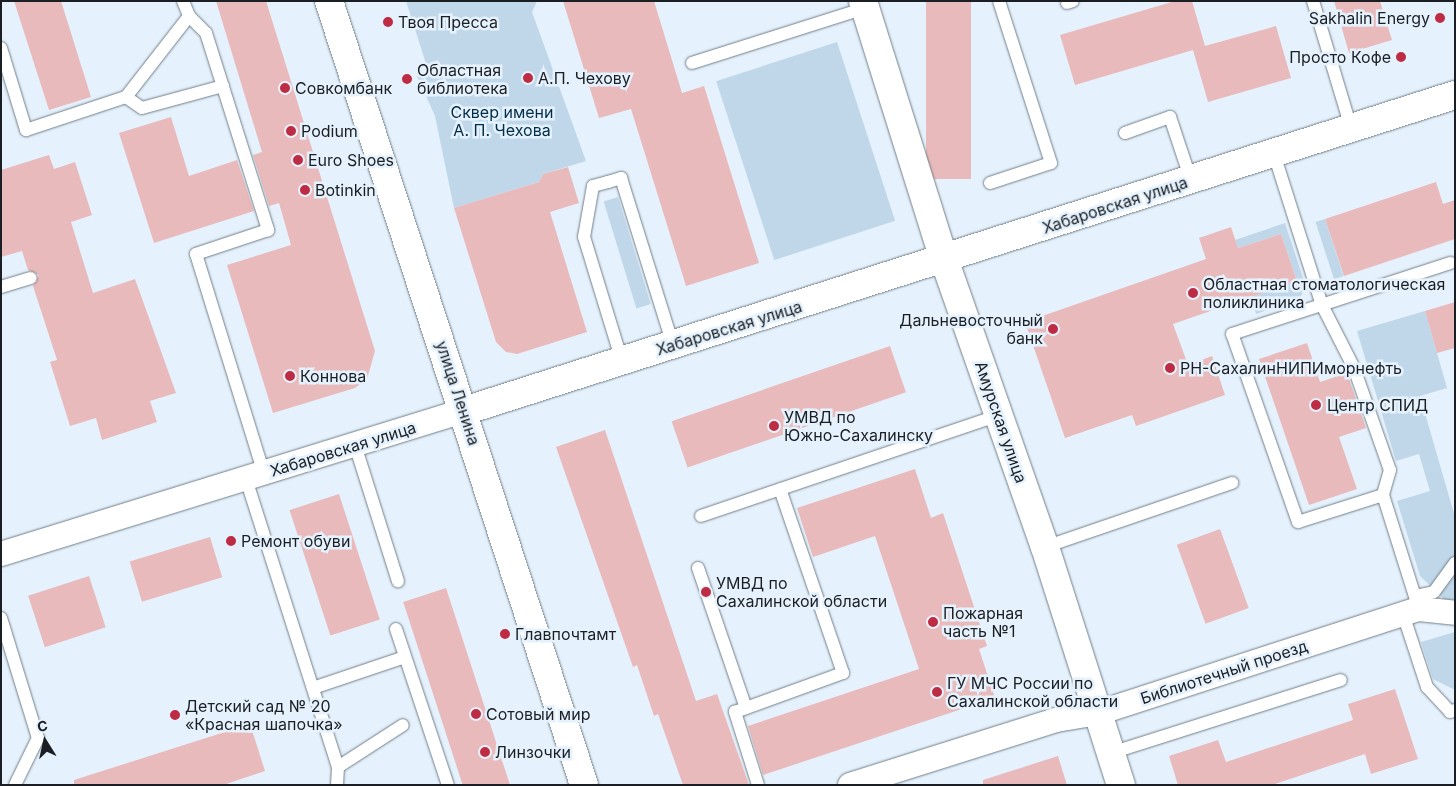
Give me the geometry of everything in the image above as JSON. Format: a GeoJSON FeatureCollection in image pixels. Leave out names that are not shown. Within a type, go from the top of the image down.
{"type":"FeatureCollection","features":[{"type":"Feature","properties":{"kind":"street","name":"улица Ленина"},"geometry":{"type":"LineString","coordinates":[[329,1],[464,411],[584,785]]}},
{"type":"Feature","properties":{"kind":"street","name":"Амурская улица"},"geometry":{"type":"LineString","coordinates":[[864,4],[944,259],[1045,547],[1121,785]]}},
{"type":"Feature","properties":{"kind":"street","name":"Хабаровская улица"},"geometry":{"type":"LineString","coordinates":[[1,554],[622,362],[1455,95]]}},
{"type":"Feature","properties":{"kind":"street","name":"Библиотечный проезд"},"geometry":{"type":"LineString","coordinates":[[850,785],[1056,720],[1098,713],[1412,607],[1455,613]]}},
{"type":"Feature","properties":{"kind":"lane"},"geometry":{"type":"LineString","coordinates":[[184,1],[189,16],[206,33],[268,230],[196,254],[313,688],[338,767],[337,785]]}},
{"type":"Feature","properties":{"kind":"lane"},"geometry":{"type":"LineString","coordinates":[[990,183],[1052,163],[999,1]]}},
{"type":"Feature","properties":{"kind":"lane"},"geometry":{"type":"LineString","coordinates":[[1312,1],[1351,128]]}},
{"type":"Feature","properties":{"kind":"lane"},"geometry":{"type":"LineString","coordinates":[[692,63],[864,4]]}},
{"type":"Feature","properties":{"kind":"lane"},"geometry":{"type":"LineString","coordinates":[[1,48],[26,130],[126,97],[189,16]]}},
{"type":"Feature","properties":{"kind":"lane"},"geometry":{"type":"LineString","coordinates":[[126,97],[142,108],[223,86]]}},
{"type":"Feature","properties":{"kind":"lane"},"geometry":{"type":"LineString","coordinates":[[1125,133],[1170,117],[1191,180]]}},
{"type":"Feature","properties":{"kind":"lane"},"geometry":{"type":"LineString","coordinates":[[1274,154],[1322,305],[1354,368],[1390,470],[1383,495],[1412,607],[1427,687],[1450,712],[1455,710]]}},
{"type":"Feature","properties":{"kind":"lane"},"geometry":{"type":"LineString","coordinates":[[622,362],[584,237],[593,186],[621,178],[674,345]]}},
{"type":"Feature","properties":{"kind":"lane"},"geometry":{"type":"LineString","coordinates":[[1383,495],[1298,522],[1232,334],[1451,263]]}},
{"type":"Feature","properties":{"kind":"lane"},"geometry":{"type":"LineString","coordinates":[[1,287],[30,278]]}},
{"type":"Feature","properties":{"kind":"lane"},"geometry":{"type":"LineString","coordinates":[[701,516],[999,415]]}},
{"type":"Feature","properties":{"kind":"lane"},"geometry":{"type":"LineString","coordinates":[[355,446],[398,581]]}},
{"type":"Feature","properties":{"kind":"lane"},"geometry":{"type":"LineString","coordinates":[[1045,547],[1232,483]]}},
{"type":"Feature","properties":{"kind":"lane"},"geometry":{"type":"LineString","coordinates":[[758,785],[735,712],[843,673],[780,489]]}},
{"type":"Feature","properties":{"kind":"lane"},"geometry":{"type":"LineString","coordinates":[[1412,607],[1434,592],[1455,563]]}},
{"type":"Feature","properties":{"kind":"lane"},"geometry":{"type":"LineString","coordinates":[[698,568],[746,708]]}},
{"type":"Feature","properties":{"kind":"lane"},"geometry":{"type":"LineString","coordinates":[[1,618],[38,738],[15,785]]}},
{"type":"Feature","properties":{"kind":"lane"},"geometry":{"type":"LineString","coordinates":[[396,629],[448,785]]}},
{"type":"Feature","properties":{"kind":"lane"},"geometry":{"type":"LineString","coordinates":[[313,688],[405,657]]}},
{"type":"Feature","properties":{"kind":"lane"},"geometry":{"type":"LineString","coordinates":[[1111,754],[1341,680]]}},
{"type":"Feature","properties":{"kind":"lane"},"geometry":{"type":"LineString","coordinates":[[338,767],[403,725]]}},
{"type":"Feature","properties":{"kind":"green space","name":"Сквер имени А. П. Чехова"},"geometry":{"type":"Polygon","coordinates":[[[406,1],[537,1],[532,12],[586,161],[543,174],[539,182],[454,208],[435,116],[417,76],[428,70],[406,1]]]}},
{"type":"Feature","properties":{"kind":"green space"},"geometry":{"type":"Polygon","coordinates":[[[837,42],[895,221],[774,260],[716,81],[837,42]]]}},
{"type":"Feature","properties":{"kind":"green space"},"geometry":{"type":"Polygon","coordinates":[[[618,197],[651,304],[636,308],[604,201],[618,197]]]}},
{"type":"Feature","properties":{"kind":"green space"},"geometry":{"type":"Polygon","coordinates":[[[1325,219],[1344,276],[1334,279],[1315,222],[1325,219]]]}},
{"type":"Feature","properties":{"kind":"green space"},"geometry":{"type":"Polygon","coordinates":[[[1285,223],[1306,287],[1299,299],[1256,314],[1251,297],[1297,281],[1281,234],[1238,248],[1235,240],[1285,223]]]}},
{"type":"Feature","properties":{"kind":"green space"},"geometry":{"type":"Polygon","coordinates":[[[1425,311],[1447,388],[1420,396],[1455,517],[1455,603],[1449,604],[1420,576],[1397,501],[1430,491],[1419,454],[1396,461],[1357,331],[1425,311]]]}},
{"type":"Feature","properties":{"kind":"green space"},"geometry":{"type":"Polygon","coordinates":[[[1455,632],[1455,690],[1433,679],[1421,642],[1455,632]]]}},
{"type":"Feature","properties":{"kind":"building"},"geometry":{"type":"Polygon","coordinates":[[[14,1],[61,1],[91,97],[49,110],[14,1]]]}},
{"type":"Feature","properties":{"kind":"building"},"geometry":{"type":"Polygon","coordinates":[[[216,1],[266,1],[375,351],[367,379],[355,388],[273,413],[227,265],[291,245],[279,203],[269,206],[253,155],[262,152],[216,1]]]}},
{"type":"Feature","properties":{"kind":"building"},"geometry":{"type":"Polygon","coordinates":[[[563,1],[654,1],[682,93],[704,86],[759,263],[686,286],[631,109],[599,118],[563,1]]]}},
{"type":"Feature","properties":{"kind":"building"},"geometry":{"type":"Polygon","coordinates":[[[926,1],[971,1],[971,179],[926,179],[926,1]]]}},
{"type":"Feature","properties":{"kind":"building"},"geometry":{"type":"Polygon","coordinates":[[[1175,1],[1192,1],[1205,46],[1276,26],[1291,78],[1208,102],[1193,50],[1075,85],[1060,35],[1175,1]]]}},
{"type":"Feature","properties":{"kind":"building"},"geometry":{"type":"Polygon","coordinates":[[[1334,1],[1380,1],[1392,40],[1349,53],[1334,1]]]}},
{"type":"Feature","properties":{"kind":"building"},"geometry":{"type":"Polygon","coordinates":[[[171,117],[189,176],[237,160],[254,211],[154,243],[119,133],[171,117]]]}},
{"type":"Feature","properties":{"kind":"building"},"geometry":{"type":"Polygon","coordinates":[[[49,155],[54,169],[75,162],[92,215],[71,222],[93,293],[135,279],[176,393],[150,401],[157,422],[102,440],[96,418],[70,426],[50,362],[57,360],[33,286],[39,275],[28,270],[22,251],[1,257],[1,170],[49,155]]]}},
{"type":"Feature","properties":{"kind":"building"},"geometry":{"type":"Polygon","coordinates":[[[568,167],[579,203],[550,212],[587,332],[517,354],[506,352],[496,342],[454,208],[539,182],[543,174],[568,167]]]}},
{"type":"Feature","properties":{"kind":"building"},"geometry":{"type":"Polygon","coordinates":[[[1436,182],[1443,204],[1455,200],[1455,239],[1344,276],[1325,219],[1436,182]]]}},
{"type":"Feature","properties":{"kind":"building"},"geometry":{"type":"Polygon","coordinates":[[[1231,227],[1238,248],[1281,234],[1297,281],[1173,324],[1188,365],[1212,356],[1225,395],[1136,426],[1132,415],[1065,438],[1025,322],[1206,259],[1199,238],[1231,227]]]}},
{"type":"Feature","properties":{"kind":"building"},"geometry":{"type":"Polygon","coordinates":[[[1455,302],[1455,348],[1437,353],[1425,311],[1455,302]]]}},
{"type":"Feature","properties":{"kind":"building","name":"Центр СПИД"},"geometry":{"type":"Polygon","coordinates":[[[1307,343],[1320,382],[1347,373],[1366,428],[1339,437],[1357,489],[1309,505],[1259,359],[1307,343]]]}},
{"type":"Feature","properties":{"kind":"building"},"geometry":{"type":"Polygon","coordinates":[[[890,346],[906,392],[688,468],[672,421],[890,346]]]}},
{"type":"Feature","properties":{"kind":"building"},"geometry":{"type":"Polygon","coordinates":[[[605,430],[696,701],[717,694],[749,785],[683,785],[658,714],[654,716],[637,665],[633,667],[556,447],[605,430]]]}},
{"type":"Feature","properties":{"kind":"building"},"geometry":{"type":"Polygon","coordinates":[[[915,469],[931,518],[943,513],[987,646],[979,649],[995,698],[763,775],[748,726],[919,669],[875,536],[813,557],[797,508],[915,469]]]}},
{"type":"Feature","properties":{"kind":"building"},"geometry":{"type":"Polygon","coordinates":[[[339,494],[380,620],[330,636],[290,510],[339,494]]]}},
{"type":"Feature","properties":{"kind":"building"},"geometry":{"type":"Polygon","coordinates":[[[1220,529],[1249,608],[1206,624],[1177,545],[1220,529]]]}},
{"type":"Feature","properties":{"kind":"building"},"geometry":{"type":"Polygon","coordinates":[[[210,537],[222,577],[142,602],[130,562],[210,537]]]}},
{"type":"Feature","properties":{"kind":"building"},"geometry":{"type":"Polygon","coordinates":[[[89,576],[106,627],[45,647],[28,596],[89,576]]]}},
{"type":"Feature","properties":{"kind":"building"},"geometry":{"type":"Polygon","coordinates":[[[446,588],[510,785],[463,785],[403,602],[446,588]]]}},
{"type":"Feature","properties":{"kind":"building"},"geometry":{"type":"Polygon","coordinates":[[[1395,689],[1418,759],[1371,774],[1365,754],[1272,785],[1178,785],[1169,756],[1218,740],[1226,762],[1353,720],[1348,704],[1395,689]]]}},
{"type":"Feature","properties":{"kind":"building"},"geometry":{"type":"Polygon","coordinates":[[[250,724],[265,771],[223,785],[74,785],[74,780],[250,724]]]}},
{"type":"Feature","properties":{"kind":"building"},"geometry":{"type":"Polygon","coordinates":[[[1058,756],[1067,785],[983,785],[983,780],[1058,756]]]}},
{"type":"Feature","properties":{"kind":"place","name":"Sakhalin Energy"},"geometry":{"type":"Point","coordinates":[1440,18]}},
{"type":"Feature","properties":{"kind":"place","name":"Твоя Пресса"},"geometry":{"type":"Point","coordinates":[388,22]}},
{"type":"Feature","properties":{"kind":"place","name":"Просто Кофе"},"geometry":{"type":"Point","coordinates":[1401,57]}},
{"type":"Feature","properties":{"kind":"place","name":"А.П. Чехову"},"geometry":{"type":"Point","coordinates":[528,78]}},
{"type":"Feature","properties":{"kind":"place","name":"Областная библиотека"},"geometry":{"type":"Point","coordinates":[407,79]}},
{"type":"Feature","properties":{"kind":"place","name":"Совкомбанк"},"geometry":{"type":"Point","coordinates":[285,88]}},
{"type":"Feature","properties":{"kind":"place","name":"Podium"},"geometry":{"type":"Point","coordinates":[291,131]}},
{"type":"Feature","properties":{"kind":"place","name":"Euro Shoes"},"geometry":{"type":"Point","coordinates":[298,160]}},
{"type":"Feature","properties":{"kind":"place","name":"Botinkin"},"geometry":{"type":"Point","coordinates":[305,190]}},
{"type":"Feature","properties":{"kind":"place","name":"Областная стоматологическая поликлиника"},"geometry":{"type":"Point","coordinates":[1193,293]}},
{"type":"Feature","properties":{"kind":"place","name":"Дальневосточный банк"},"geometry":{"type":"Point","coordinates":[1053,329]}},
{"type":"Feature","properties":{"kind":"place","name":"РН-СахалинНИПИморнефть"},"geometry":{"type":"Point","coordinates":[1170,368]}},
{"type":"Feature","properties":{"kind":"place","name":"Коннова"},"geometry":{"type":"Point","coordinates":[290,376]}},
{"type":"Feature","properties":{"kind":"place","name":"Центр СПИД"},"geometry":{"type":"Point","coordinates":[1316,405]}},
{"type":"Feature","properties":{"kind":"place","name":"УМВД по Южно-Сахалинску"},"geometry":{"type":"Point","coordinates":[774,426]}},
{"type":"Feature","properties":{"kind":"place","name":"Ремонт обуви"},"geometry":{"type":"Point","coordinates":[231,541]}},
{"type":"Feature","properties":{"kind":"place","name":"УМВД по Сахалинской области"},"geometry":{"type":"Point","coordinates":[706,592]}},
{"type":"Feature","properties":{"kind":"place","name":"Пожарная часть №1"},"geometry":{"type":"Point","coordinates":[933,622]}},
{"type":"Feature","properties":{"kind":"place","name":"Главпочтамт"},"geometry":{"type":"Point","coordinates":[505,634]}},
{"type":"Feature","properties":{"kind":"place","name":"ГУ МЧС России по Сахалинской области"},"geometry":{"type":"Point","coordinates":[937,692]}},
{"type":"Feature","properties":{"kind":"place","name":"Сотовый мир"},"geometry":{"type":"Point","coordinates":[476,714]}},
{"type":"Feature","properties":{"kind":"place","name":"Детский сад № 20 «Красная шапочка»"},"geometry":{"type":"Point","coordinates":[175,715]}},
{"type":"Feature","properties":{"kind":"place","name":"Линзочки"},"geometry":{"type":"Point","coordinates":[485,752]}}]}
